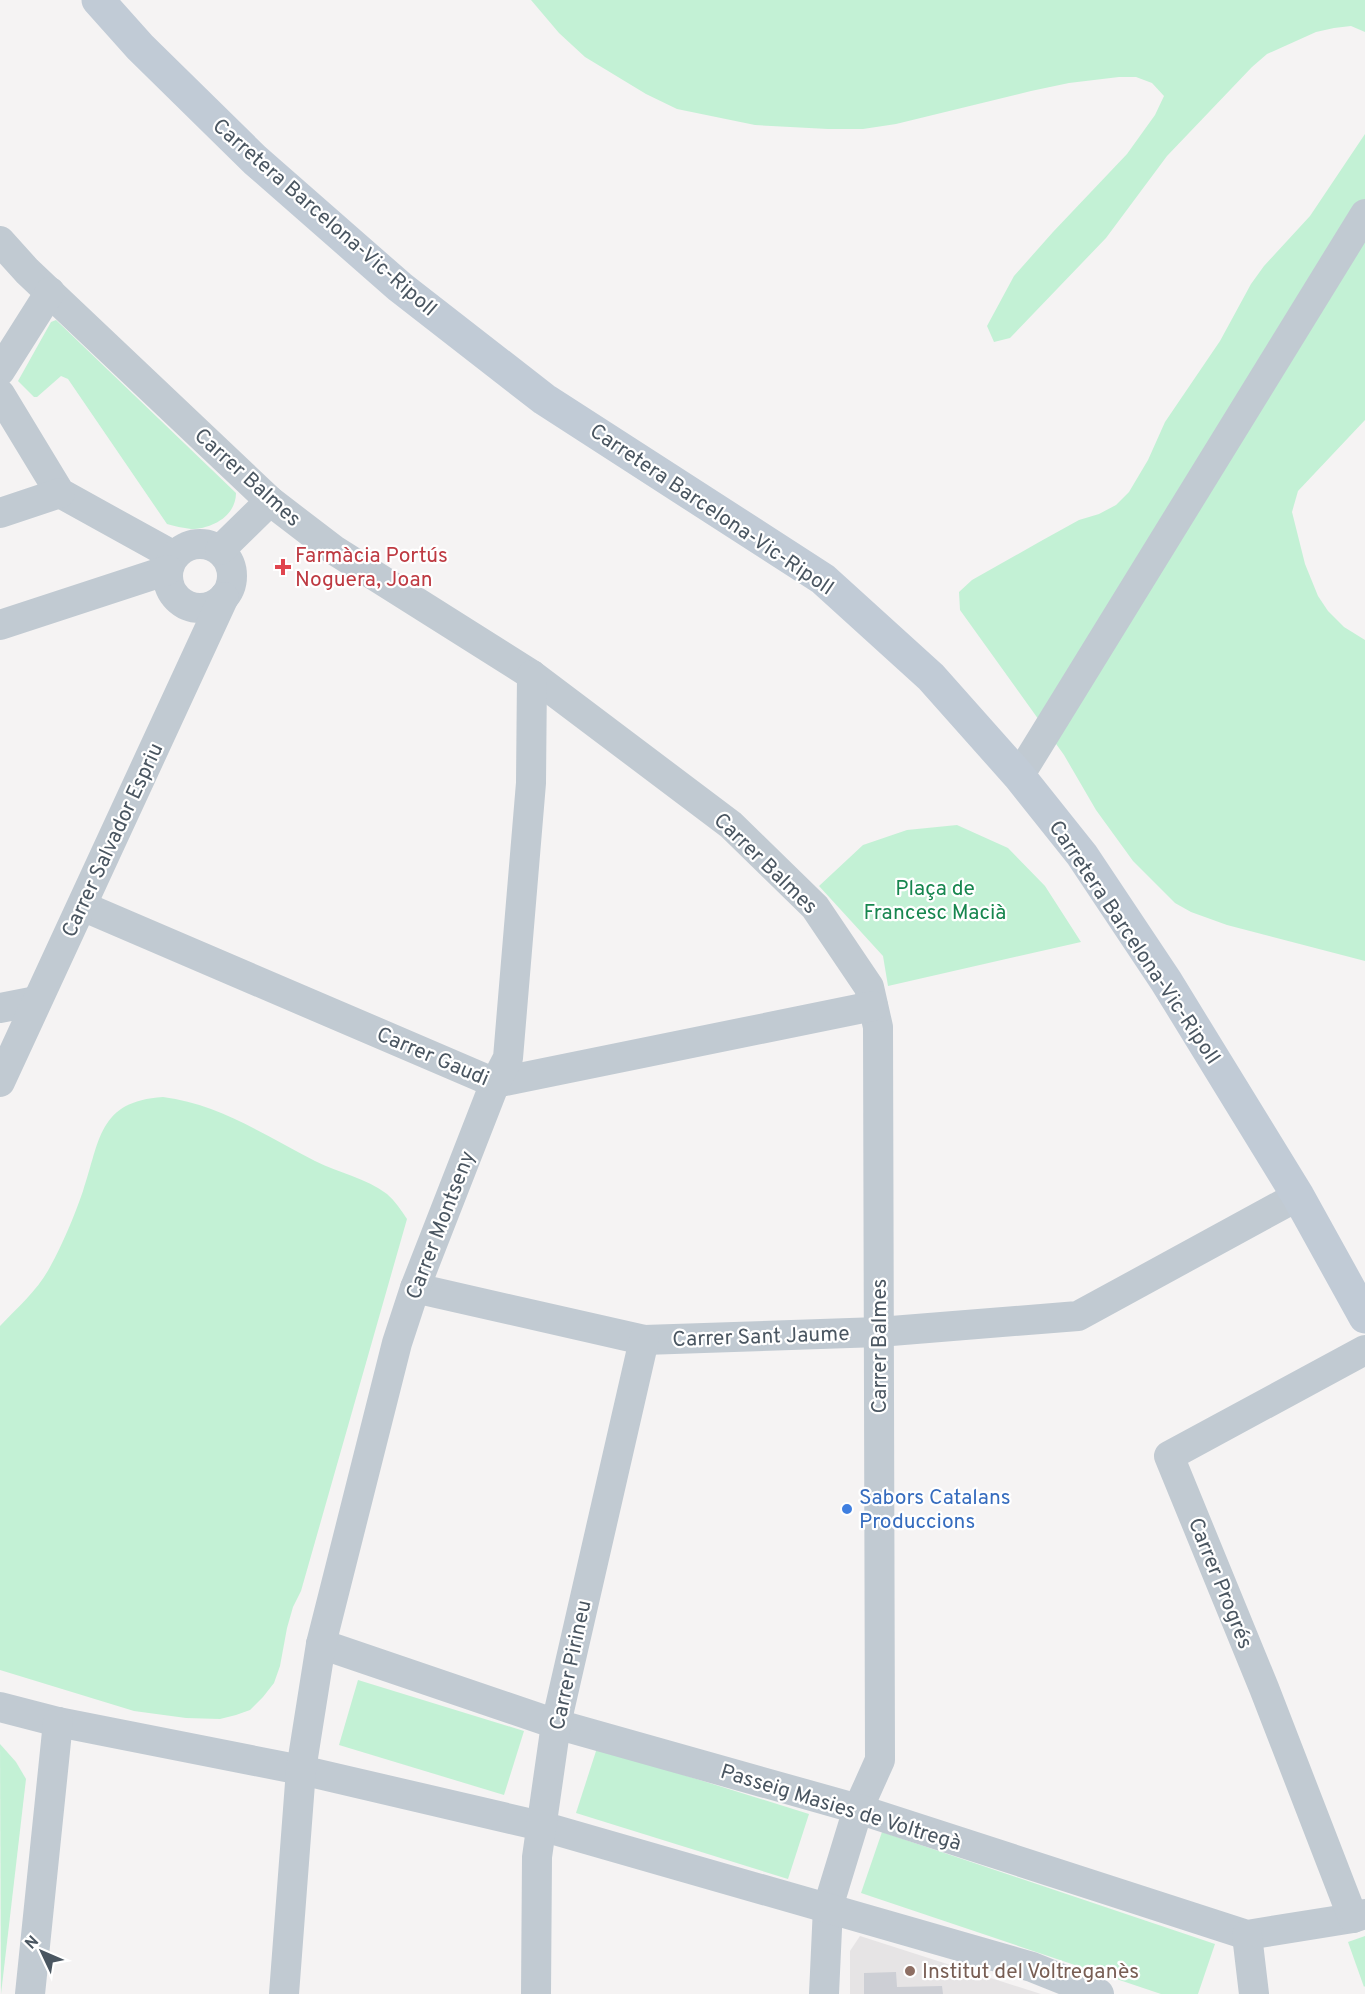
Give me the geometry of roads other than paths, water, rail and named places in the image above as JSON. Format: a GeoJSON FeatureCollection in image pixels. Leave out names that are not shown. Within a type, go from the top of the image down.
{"type":"FeatureCollection","features":[{"type":"Feature","properties":{"kind":"street","name":"Carretera Barcelona-Vic-Ripoll"},"geometry":{"type":"LineString","coordinates":[[98,0],[140,47],[255,160],[400,287],[544,399],[823,579],[931,677],[1019,776],[1082,855],[1166,981],[1298,1196],[1365,1317]]}},
{"type":"Feature","properties":{"kind":"street"},"geometry":{"type":"LineString","coordinates":[[1019,776],[1365,214]]}},
{"type":"Feature","properties":{"kind":"street","name":"Carrer Balmes"},"geometry":{"type":"LineString","coordinates":[[0,242],[270,501],[334,550],[532,675],[731,825],[815,907],[869,987],[878,1027],[880,1760],[858,1809],[828,1907],[824,1994]]}},
{"type":"Feature","properties":{"kind":"street"},"geometry":{"type":"LineString","coordinates":[[0,371],[50,292]]}},
{"type":"Feature","properties":{"kind":"street"},"geometry":{"type":"LineString","coordinates":[[0,394],[60,493],[171,563]]}},
{"type":"Feature","properties":{"kind":"street"},"geometry":{"type":"LineString","coordinates":[[0,513],[60,493]]}},
{"type":"Feature","properties":{"kind":"street"},"geometry":{"type":"LineString","coordinates":[[219,550],[270,501]]}},
{"type":"Feature","properties":{"kind":"street"},"geometry":{"type":"LineString","coordinates":[[0,625],[171,563],[188,545],[205,543],[219,550],[230,564],[231,583],[224,597],[214,604],[201,608],[190,607],[181,602],[169,587],[171,563]]}},
{"type":"Feature","properties":{"kind":"street","name":"Carrer Salvador Espriu"},"geometry":{"type":"LineString","coordinates":[[0,1082],[224,597]]}},
{"type":"Feature","properties":{"kind":"street","name":"Carrer Montseny"},"geometry":{"type":"LineString","coordinates":[[284,1994],[301,1770],[321,1644],[397,1343],[414,1288],[495,1083],[508,1058],[531,783],[532,675]]}},
{"type":"Feature","properties":{"kind":"street","name":"Carrer Gaudi"},"geometry":{"type":"LineString","coordinates":[[82,906],[495,1083],[873,1006]]}},
{"type":"Feature","properties":{"kind":"street"},"geometry":{"type":"LineString","coordinates":[[0,1008],[36,1001]]}},
{"type":"Feature","properties":{"kind":"street","name":"Carrer Sant Jaume"},"geometry":{"type":"LineString","coordinates":[[414,1288],[644,1340],[879,1332],[1078,1316],[1298,1196]]}},
{"type":"Feature","properties":{"kind":"street","name":"Carrer Pirineu"},"geometry":{"type":"LineString","coordinates":[[536,1994],[537,1857],[556,1724],[644,1340]]}},
{"type":"Feature","properties":{"kind":"street","name":"Carrer Progrés"},"geometry":{"type":"LineString","coordinates":[[1359,1916],[1169,1456],[1365,1350]]}},
{"type":"Feature","properties":{"kind":"street","name":"Passeig Masies de Voltregà"},"geometry":{"type":"LineString","coordinates":[[321,1644],[556,1724],[858,1809],[1247,1935],[1359,1916]]}},
{"type":"Feature","properties":{"kind":"street"},"geometry":{"type":"LineString","coordinates":[[0,1707],[58,1722],[301,1770],[541,1826],[1032,1966],[1099,1994]]}},
{"type":"Feature","properties":{"kind":"street"},"geometry":{"type":"LineString","coordinates":[[30,1994],[58,1722]]}},
{"type":"Feature","properties":{"kind":"street"},"geometry":{"type":"LineString","coordinates":[[1247,1935],[1254,1994]]}},
{"type":"Feature","properties":{"kind":"place","name":"Farmàcia Portús Noguera, Joan"},"geometry":{"type":"Point","coordinates":[283,567]}},
{"type":"Feature","properties":{"kind":"place","name":"Sabors Catalans Produccions"},"geometry":{"type":"Point","coordinates":[847,1509]}},
{"type":"Feature","properties":{"kind":"place","name":"Institut del Voltreganès"},"geometry":{"type":"Point","coordinates":[910,1971]}},
{"type":"Feature","properties":{"kind":"park label","name":"Plaça de Francesc Macià"},"geometry":{"type":"Point","coordinates":[935,900]}}]}
